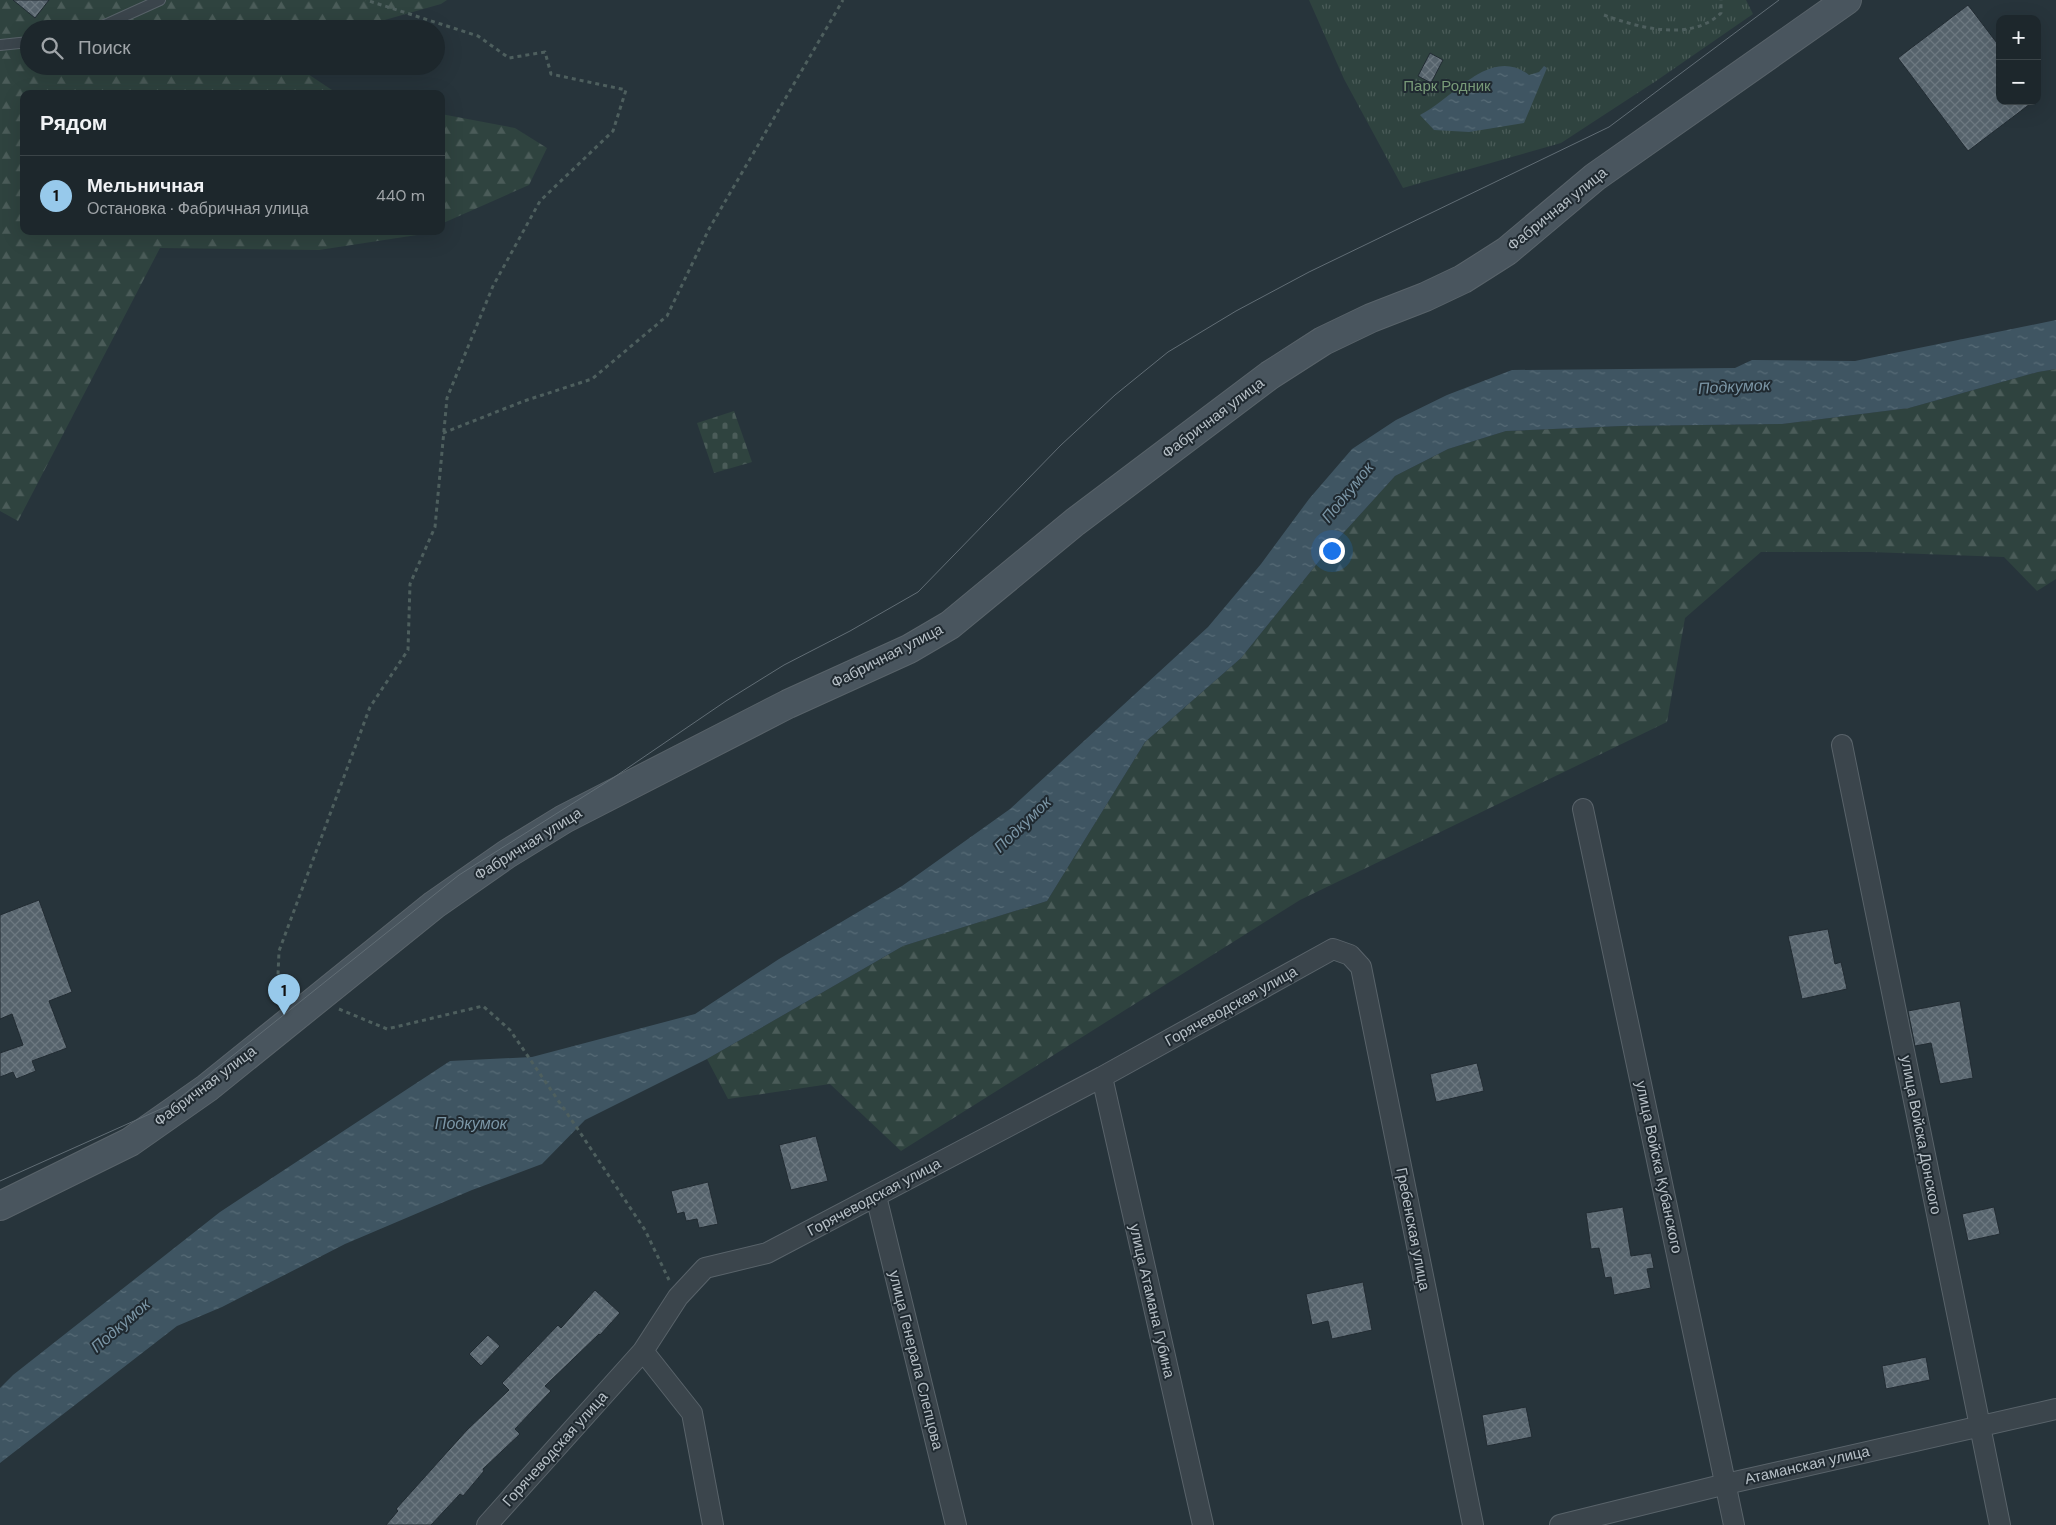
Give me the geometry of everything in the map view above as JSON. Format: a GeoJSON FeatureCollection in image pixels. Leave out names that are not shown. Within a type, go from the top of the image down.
{"type":"FeatureCollection","features":[{"type":"Feature","properties":{"kind":"main road","name":"Фабричная улица"},"geometry":{"type":"LineString","coordinates":[[0,1206],[130,1142],[207,1088],[434,904],[507,854],[564,819],[788,704],[909,649],[950,625],[1075,522],[1270,375],[1323,341],[1371,318],[1448,286],[1507,251],[1595,177],[1848,0]]}},
{"type":"Feature","properties":{"kind":"street","name":"улица Войска Донского"},"geometry":{"type":"LineString","coordinates":[[1842,745],[2000,1525]]}},
{"type":"Feature","properties":{"kind":"street","name":"улица Войска Кубанского"},"geometry":{"type":"LineString","coordinates":[[1583,809],[1734,1525]]}},
{"type":"Feature","properties":{"kind":"street","name":"Горячеводская улица"},"geometry":{"type":"LineString","coordinates":[[487,1525],[643,1351],[678,1297],[705,1268],[767,1253],[1102,1077],[1333,949]]}},
{"type":"Feature","properties":{"kind":"street","name":"Гребенская улица"},"geometry":{"type":"LineString","coordinates":[[1333,949],[1350,955],[1361,967],[1473,1525]]}},
{"type":"Feature","properties":{"kind":"street","name":"улица Атамана Губина"},"geometry":{"type":"LineString","coordinates":[[1102,1077],[1203,1525]]}},
{"type":"Feature","properties":{"kind":"street","name":"улица Генерала Слепцова"},"geometry":{"type":"LineString","coordinates":[[876,1196],[956,1525]]}},
{"type":"Feature","properties":{"kind":"street"},"geometry":{"type":"LineString","coordinates":[[643,1351],[692,1413],[713,1525]]}},
{"type":"Feature","properties":{"kind":"street","name":"Атаманская улица"},"geometry":{"type":"LineString","coordinates":[[1560,1525],[1726,1484],[2056,1409]]}},
{"type":"Feature","properties":{"kind":"lane"},"geometry":{"type":"LineString","coordinates":[[116,20],[160,0]]}},
{"type":"Feature","properties":{"kind":"lane"},"geometry":{"type":"LineString","coordinates":[[0,45],[20,43]]}},
{"type":"Feature","properties":{"kind":"path"},"geometry":{"type":"LineString","coordinates":[[366,0],[428,20]]}},
{"type":"Feature","properties":{"kind":"path"},"geometry":{"type":"LineString","coordinates":[[443,433],[524,401],[592,380],[667,316],[709,229],[843,0]]}},
{"type":"Feature","properties":{"kind":"path"},"geometry":{"type":"LineString","coordinates":[[1604,15],[1631,25],[1651,29],[1688,28],[1712,22],[1721,13],[1721,0]]}},
{"type":"Feature","properties":{"kind":"path"},"geometry":{"type":"LineString","coordinates":[[445,25],[478,36],[508,58],[544,52],[551,74],[626,90],[613,131],[540,201],[493,286],[447,398],[435,527],[410,584],[408,650],[370,707],[279,951],[278,975],[298,992],[387,1029],[483,1006],[510,1030],[640,1222],[678,1297]]}},
{"type":"Feature","properties":{"kind":"green space"},"geometry":{"type":"Polygon","coordinates":[[[0,0],[447,0],[441,4],[385,20],[20,20],[20,75],[310,75],[332,90],[20,90],[20,235],[417,235],[319,250],[160,248],[18,521],[0,511],[0,0]]]}},
{"type":"Feature","properties":{"kind":"green space","name":"Парк Родник"},"geometry":{"type":"Polygon","coordinates":[[[1309,0],[1746,0],[1753,14],[1656,81],[1561,143],[1403,188],[1344,79],[1309,0]]]}},
{"type":"Feature","properties":{"kind":"green space"},"geometry":{"type":"Polygon","coordinates":[[[445,115],[515,128],[547,148],[529,185],[445,222],[445,115]]]}},
{"type":"Feature","properties":{"kind":"green space"},"geometry":{"type":"Polygon","coordinates":[[[2056,369],[2056,579],[2037,591],[2004,557],[1870,552],[1761,552],[1685,618],[1667,722],[1300,900],[901,1151],[830,1084],[728,1099],[707,1059],[903,946],[1047,901],[1145,742],[1241,658],[1328,550],[1395,476],[1448,449],[1506,431],[1622,426],[1782,424],[1909,408],[2038,372],[2056,369]]]}},
{"type":"Feature","properties":{"kind":"green space"},"geometry":{"type":"Polygon","coordinates":[[[734,411],[752,462],[714,473],[697,423],[734,411]]]}},
{"type":"Feature","properties":{"kind":"water"},"geometry":{"type":"Polygon","coordinates":[[[1500,66],[1514,67],[1529,75],[1539,72],[1544,66],[1547,68],[1524,123],[1469,132],[1434,130],[1420,115],[1486,70],[1500,66]]]}},
{"type":"Feature","properties":{"kind":"water","name":"Подкумок"},"geometry":{"type":"Polygon","coordinates":[[[2056,320],[2056,369],[2038,372],[1909,408],[1782,424],[1622,426],[1506,431],[1448,449],[1395,476],[1328,550],[1241,658],[1145,742],[1047,901],[903,946],[707,1059],[585,1120],[542,1164],[472,1190],[345,1244],[222,1307],[177,1326],[0,1463],[0,1388],[13,1375],[220,1212],[450,1061],[532,1057],[695,1014],[779,959],[902,886],[1010,809],[1208,627],[1261,564],[1309,499],[1352,449],[1396,420],[1447,395],[1512,370],[1735,368],[1752,360],[1855,361],[2056,320]]]}},
{"type":"Feature","properties":{"kind":"building"},"geometry":{"type":"Polygon","coordinates":[[[13,0],[49,0],[35,18],[13,0]]]}},
{"type":"Feature","properties":{"kind":"building"},"geometry":{"type":"Polygon","coordinates":[[[1968,5],[1996,42],[1996,105],[2029,105],[1968,151],[1898,58],[1968,5]]]}},
{"type":"Feature","properties":{"kind":"building"},"geometry":{"type":"Polygon","coordinates":[[[1430,53],[1443,60],[1431,83],[1418,76],[1430,53]]]}},
{"type":"Feature","properties":{"kind":"building"},"geometry":{"type":"Polygon","coordinates":[[[39,900],[72,992],[49,1001],[67,1048],[32,1061],[36,1071],[16,1079],[13,1072],[0,1077],[0,1053],[23,1045],[12,1014],[0,1019],[0,915],[39,900]]]}},
{"type":"Feature","properties":{"kind":"building"},"geometry":{"type":"Polygon","coordinates":[[[1828,929],[1835,964],[1841,962],[1847,989],[1802,999],[1788,936],[1828,929]]]}},
{"type":"Feature","properties":{"kind":"building"},"geometry":{"type":"Polygon","coordinates":[[[1960,1001],[1973,1078],[1940,1084],[1931,1043],[1915,1046],[1908,1011],[1960,1001]]]}},
{"type":"Feature","properties":{"kind":"building"},"geometry":{"type":"Polygon","coordinates":[[[1477,1063],[1484,1091],[1436,1102],[1430,1074],[1477,1063]]]}},
{"type":"Feature","properties":{"kind":"building"},"geometry":{"type":"Polygon","coordinates":[[[816,1136],[828,1181],[791,1190],[779,1145],[816,1136]]]}},
{"type":"Feature","properties":{"kind":"building"},"geometry":{"type":"Polygon","coordinates":[[[708,1182],[718,1224],[699,1228],[697,1219],[686,1221],[684,1212],[677,1214],[671,1191],[708,1182]]]}},
{"type":"Feature","properties":{"kind":"building"},"geometry":{"type":"Polygon","coordinates":[[[1623,1207],[1631,1256],[1651,1253],[1654,1268],[1647,1269],[1651,1288],[1614,1295],[1611,1277],[1605,1278],[1599,1248],[1591,1249],[1586,1213],[1623,1207]]]}},
{"type":"Feature","properties":{"kind":"building"},"geometry":{"type":"Polygon","coordinates":[[[1994,1207],[2000,1234],[1968,1241],[1962,1214],[1994,1207]]]}},
{"type":"Feature","properties":{"kind":"building"},"geometry":{"type":"Polygon","coordinates":[[[1363,1282],[1372,1330],[1332,1339],[1328,1321],[1312,1325],[1306,1294],[1363,1282]]]}},
{"type":"Feature","properties":{"kind":"building"},"geometry":{"type":"Polygon","coordinates":[[[595,1290],[620,1313],[600,1335],[545,1386],[551,1391],[515,1429],[520,1434],[483,1469],[484,1471],[463,1496],[460,1494],[431,1525],[386,1525],[398,1511],[396,1509],[467,1430],[509,1390],[502,1383],[558,1325],[561,1328],[595,1290]]]}},
{"type":"Feature","properties":{"kind":"building"},"geometry":{"type":"Polygon","coordinates":[[[488,1335],[500,1346],[481,1366],[469,1354],[488,1335]]]}},
{"type":"Feature","properties":{"kind":"building"},"geometry":{"type":"Polygon","coordinates":[[[1926,1357],[1930,1380],[1886,1389],[1882,1366],[1926,1357]]]}},
{"type":"Feature","properties":{"kind":"building"},"geometry":{"type":"Polygon","coordinates":[[[1526,1407],[1532,1437],[1487,1446],[1482,1415],[1526,1407]]]}},
{"type":"Feature","properties":{"kind":"tram line"},"geometry":{"type":"LineString","coordinates":[[0,1181],[172,1104],[459,875],[613,778],[726,701],[784,665],[850,631],[918,592],[1061,445],[1115,395],[1168,352],[1236,311],[1309,272],[1609,127],[1779,0]]}},
{"type":"Feature","properties":{"kind":"place","name":"Мельничная"},"geometry":{"type":"Point","coordinates":[284,1015]}}]}
